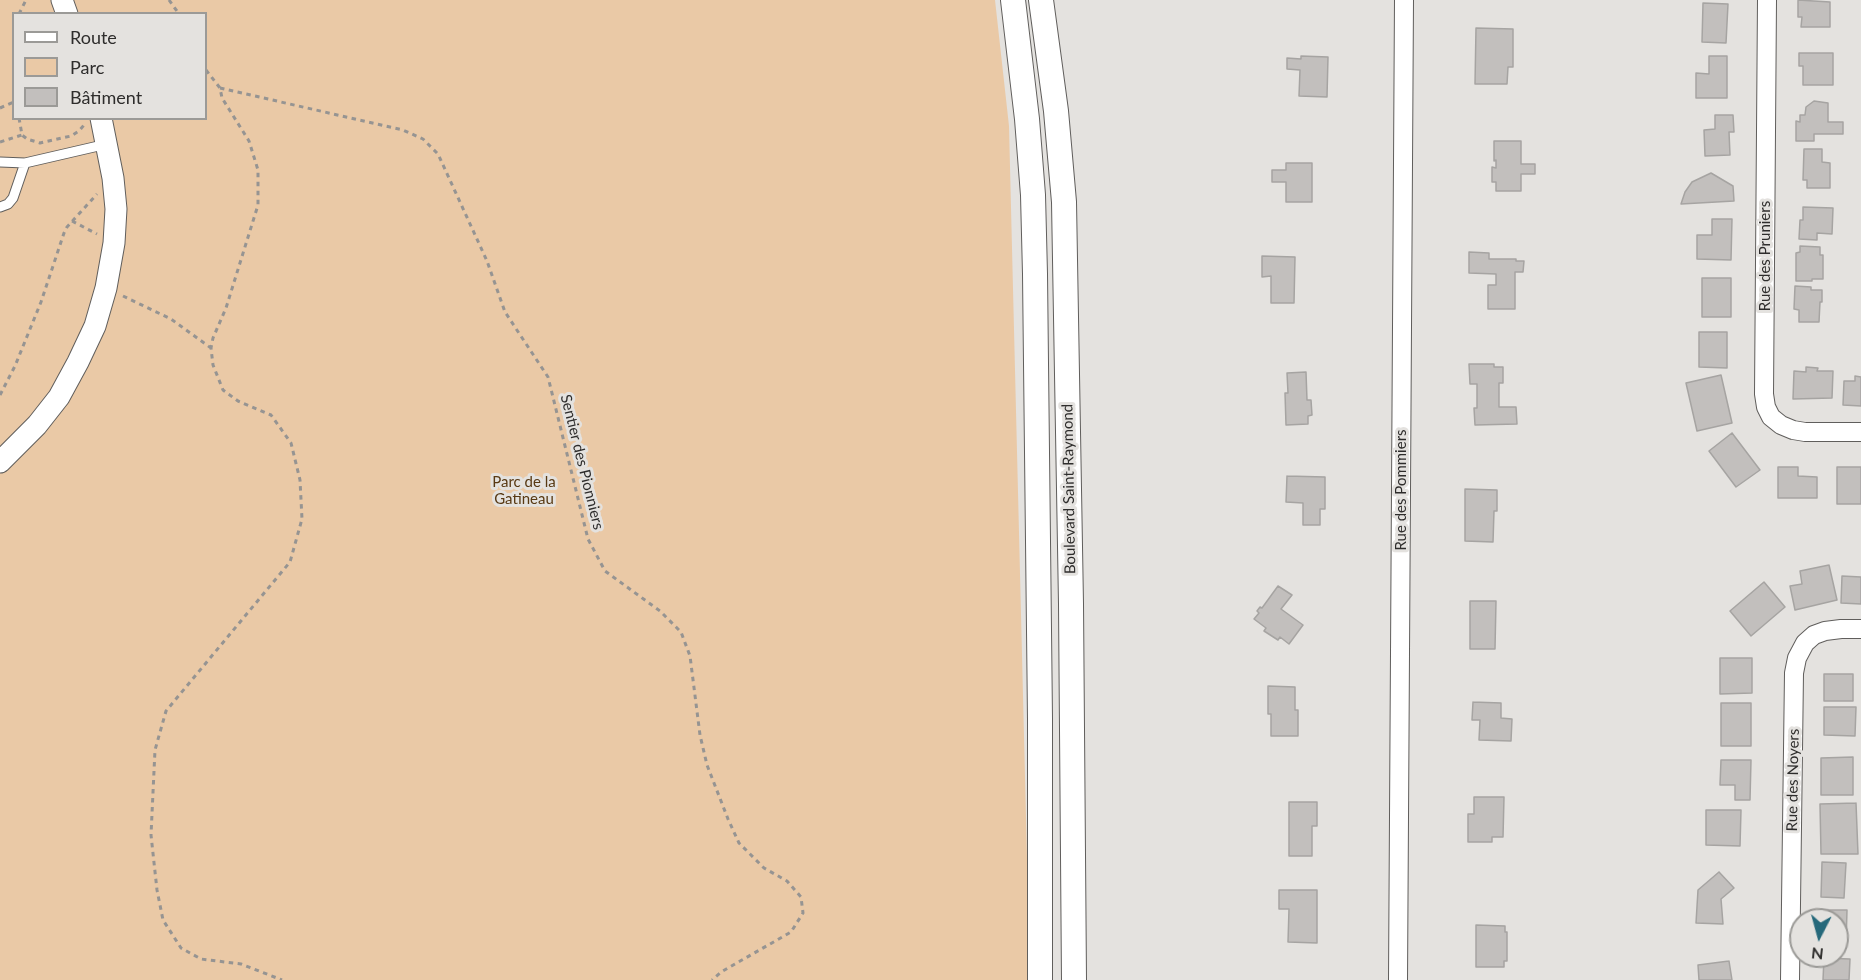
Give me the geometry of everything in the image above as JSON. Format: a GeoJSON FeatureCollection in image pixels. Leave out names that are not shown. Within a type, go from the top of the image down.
{"type":"FeatureCollection","features":[{"type":"Feature","properties":{"kind":"main road","name":"Boulevard Saint-Raymond"},"geometry":{"type":"LineString","coordinates":[[1013,0],[1028,130],[1035,274],[1040,707],[1040,980]]}},
{"type":"Feature","properties":{"kind":"main road","name":"Boulevard Saint-Raymond"},"geometry":{"type":"LineString","coordinates":[[1041,0],[1056,111],[1064,202],[1071,604],[1074,980]]}},
{"type":"Feature","properties":{"kind":"street","name":"Rue des Pommiers"},"geometry":{"type":"LineString","coordinates":[[1398,980],[1404,0]]}},
{"type":"Feature","properties":{"kind":"street","name":"Rue des Pruniers"},"geometry":{"type":"LineString","coordinates":[[1767,0],[1764,394],[1766,407],[1771,417],[1781,425],[1793,430],[1861,432]]}},
{"type":"Feature","properties":{"kind":"street"},"geometry":{"type":"LineString","coordinates":[[0,462],[37,425],[59,397],[95,326],[106,288],[114,243],[116,209],[107,144],[95,120]]}},
{"type":"Feature","properties":{"kind":"street","name":"Rue des Noyers"},"geometry":{"type":"LineString","coordinates":[[1790,980],[1794,673],[1797,658],[1805,643],[1814,635],[1833,630],[1861,629]]}},
{"type":"Feature","properties":{"kind":"lane"},"geometry":{"type":"LineString","coordinates":[[0,162],[25,163],[107,144]]}},
{"type":"Feature","properties":{"kind":"lane"},"geometry":{"type":"LineString","coordinates":[[0,207],[10,203],[13,198],[25,163]]}},
{"type":"Feature","properties":{"kind":"path"},"geometry":{"type":"LineString","coordinates":[[207,71],[220,88],[222,98],[249,141],[258,170],[258,205],[226,308],[213,338],[211,348],[213,365],[223,390],[238,401],[271,415],[291,443],[300,480],[302,519],[290,562],[166,711],[155,750],[151,835],[163,920],[181,948],[201,959],[241,964],[282,980]]}},
{"type":"Feature","properties":{"kind":"path","name":"Sentier des Pionniers"},"geometry":{"type":"LineString","coordinates":[[220,88],[403,130],[423,139],[438,153],[487,261],[506,312],[548,377],[588,539],[605,571],[660,611],[681,632],[690,656],[700,735],[707,765],[728,819],[739,843],[764,868],[787,881],[801,897],[803,913],[791,932],[721,972],[712,980]]}},
{"type":"Feature","properties":{"kind":"path"},"geometry":{"type":"LineString","coordinates":[[19,120],[22,135],[40,143],[71,136],[93,120]]}},
{"type":"Feature","properties":{"kind":"path"},"geometry":{"type":"LineString","coordinates":[[0,142],[22,135]]}},
{"type":"Feature","properties":{"kind":"path"},"geometry":{"type":"LineString","coordinates":[[0,395],[15,366],[41,302],[64,233],[99,189]]}},
{"type":"Feature","properties":{"kind":"path"},"geometry":{"type":"LineString","coordinates":[[72,221],[114,243]]}},
{"type":"Feature","properties":{"kind":"path"},"geometry":{"type":"LineString","coordinates":[[106,288],[171,319],[211,348]]}},
{"type":"Feature","properties":{"kind":"green space","name":"Parc de la Gatineau"},"geometry":{"type":"Polygon","coordinates":[[[0,0],[995,0],[1009,126],[1030,980],[0,980],[0,0]]]}},
{"type":"Feature","properties":{"kind":"building"},"geometry":{"type":"Polygon","coordinates":[[[1798,0],[1830,2],[1830,27],[1801,27],[1802,17],[1798,17],[1798,0]]]}},
{"type":"Feature","properties":{"kind":"building"},"geometry":{"type":"Polygon","coordinates":[[[1703,3],[1728,4],[1726,43],[1702,42],[1703,3]]]}},
{"type":"Feature","properties":{"kind":"building"},"geometry":{"type":"Polygon","coordinates":[[[1476,28],[1513,29],[1513,67],[1508,67],[1507,84],[1475,84],[1476,28]]]}},
{"type":"Feature","properties":{"kind":"building"},"geometry":{"type":"Polygon","coordinates":[[[1799,53],[1833,53],[1833,85],[1803,85],[1803,66],[1799,66],[1799,53]]]}},
{"type":"Feature","properties":{"kind":"building"},"geometry":{"type":"Polygon","coordinates":[[[1301,56],[1328,57],[1327,97],[1299,96],[1300,70],[1287,69],[1287,58],[1301,59],[1301,56]]]}},
{"type":"Feature","properties":{"kind":"building"},"geometry":{"type":"Polygon","coordinates":[[[1709,56],[1727,56],[1727,98],[1696,98],[1696,73],[1709,74],[1709,56]]]}},
{"type":"Feature","properties":{"kind":"building"},"geometry":{"type":"Polygon","coordinates":[[[1814,101],[1828,103],[1828,122],[1843,122],[1843,134],[1814,134],[1814,141],[1796,141],[1796,121],[1800,122],[1800,115],[1805,115],[1806,107],[1814,101]]]}},
{"type":"Feature","properties":{"kind":"building"},"geometry":{"type":"Polygon","coordinates":[[[1715,115],[1733,115],[1734,132],[1729,132],[1730,155],[1705,156],[1704,130],[1715,129],[1715,115]]]}},
{"type":"Feature","properties":{"kind":"building"},"geometry":{"type":"Polygon","coordinates":[[[1494,141],[1521,141],[1521,164],[1535,164],[1535,174],[1521,174],[1521,191],[1496,191],[1496,182],[1492,182],[1492,167],[1496,168],[1494,141]]]}},
{"type":"Feature","properties":{"kind":"building"},"geometry":{"type":"Polygon","coordinates":[[[1804,149],[1822,149],[1822,162],[1830,163],[1830,188],[1807,188],[1807,180],[1803,180],[1804,149]]]}},
{"type":"Feature","properties":{"kind":"building"},"geometry":{"type":"Polygon","coordinates":[[[1286,163],[1312,163],[1312,202],[1286,202],[1286,182],[1272,182],[1272,170],[1286,170],[1286,163]]]}},
{"type":"Feature","properties":{"kind":"building"},"geometry":{"type":"Polygon","coordinates":[[[1711,173],[1733,186],[1734,201],[1681,204],[1692,182],[1711,173]]]}},
{"type":"Feature","properties":{"kind":"building"},"geometry":{"type":"Polygon","coordinates":[[[1803,207],[1833,208],[1832,234],[1817,233],[1817,240],[1799,239],[1803,207]]]}},
{"type":"Feature","properties":{"kind":"building"},"geometry":{"type":"Polygon","coordinates":[[[1712,219],[1732,219],[1731,260],[1697,259],[1697,235],[1712,235],[1712,219]]]}},
{"type":"Feature","properties":{"kind":"building"},"geometry":{"type":"Polygon","coordinates":[[[1800,246],[1820,247],[1820,255],[1823,255],[1823,279],[1796,281],[1796,253],[1800,252],[1800,246]]]}},
{"type":"Feature","properties":{"kind":"building"},"geometry":{"type":"Polygon","coordinates":[[[1469,252],[1489,253],[1489,259],[1524,261],[1523,272],[1515,272],[1515,309],[1488,309],[1488,285],[1496,285],[1496,274],[1469,273],[1469,252]]]}},
{"type":"Feature","properties":{"kind":"building"},"geometry":{"type":"Polygon","coordinates":[[[1262,256],[1295,257],[1294,303],[1271,303],[1271,276],[1262,277],[1262,256]]]}},
{"type":"Feature","properties":{"kind":"building"},"geometry":{"type":"Polygon","coordinates":[[[1702,278],[1731,278],[1731,317],[1702,317],[1702,278]]]}},
{"type":"Feature","properties":{"kind":"building"},"geometry":{"type":"Polygon","coordinates":[[[1795,286],[1822,290],[1819,322],[1799,322],[1799,310],[1794,309],[1795,286]]]}},
{"type":"Feature","properties":{"kind":"building"},"geometry":{"type":"Polygon","coordinates":[[[1699,332],[1727,332],[1727,368],[1699,367],[1699,332]]]}},
{"type":"Feature","properties":{"kind":"building"},"geometry":{"type":"Polygon","coordinates":[[[1469,364],[1494,364],[1494,367],[1503,367],[1503,383],[1499,383],[1499,407],[1516,407],[1517,424],[1475,425],[1474,408],[1477,408],[1477,384],[1470,384],[1469,364]]]}},
{"type":"Feature","properties":{"kind":"building"},"geometry":{"type":"Polygon","coordinates":[[[1806,367],[1818,368],[1817,371],[1833,371],[1832,398],[1793,399],[1794,371],[1806,372],[1806,367]]]}},
{"type":"Feature","properties":{"kind":"building"},"geometry":{"type":"Polygon","coordinates":[[[1306,372],[1307,400],[1311,400],[1312,415],[1308,416],[1308,424],[1286,425],[1287,373],[1306,372]]]}},
{"type":"Feature","properties":{"kind":"building"},"geometry":{"type":"Polygon","coordinates":[[[1721,375],[1732,423],[1697,431],[1686,383],[1721,375]]]}},
{"type":"Feature","properties":{"kind":"building"},"geometry":{"type":"Polygon","coordinates":[[[1855,376],[1861,377],[1861,406],[1843,405],[1844,381],[1855,381],[1855,376]]]}},
{"type":"Feature","properties":{"kind":"building"},"geometry":{"type":"Polygon","coordinates":[[[1732,433],[1760,470],[1736,487],[1709,451],[1732,433]]]}},
{"type":"Feature","properties":{"kind":"building"},"geometry":{"type":"Polygon","coordinates":[[[1778,467],[1798,467],[1798,476],[1817,477],[1817,498],[1778,498],[1778,467]]]}},
{"type":"Feature","properties":{"kind":"building"},"geometry":{"type":"Polygon","coordinates":[[[1837,467],[1861,467],[1861,504],[1837,504],[1837,467]]]}},
{"type":"Feature","properties":{"kind":"building"},"geometry":{"type":"Polygon","coordinates":[[[1287,476],[1325,477],[1325,509],[1320,509],[1320,525],[1303,525],[1303,503],[1286,502],[1287,476]]]}},
{"type":"Feature","properties":{"kind":"building"},"geometry":{"type":"Polygon","coordinates":[[[1465,489],[1497,490],[1493,542],[1465,541],[1465,489]]]}},
{"type":"Feature","properties":{"kind":"building"},"geometry":{"type":"Polygon","coordinates":[[[1829,565],[1837,600],[1795,610],[1790,586],[1802,584],[1800,571],[1829,565]]]}},
{"type":"Feature","properties":{"kind":"building"},"geometry":{"type":"Polygon","coordinates":[[[1842,576],[1861,577],[1861,604],[1841,603],[1842,576]]]}},
{"type":"Feature","properties":{"kind":"building"},"geometry":{"type":"Polygon","coordinates":[[[1764,582],[1785,607],[1751,636],[1730,611],[1764,582]]]}},
{"type":"Feature","properties":{"kind":"building"},"geometry":{"type":"Polygon","coordinates":[[[1278,586],[1292,595],[1281,609],[1303,625],[1289,644],[1280,637],[1278,640],[1264,631],[1266,628],[1254,619],[1259,613],[1257,611],[1260,607],[1262,608],[1278,586]]]}},
{"type":"Feature","properties":{"kind":"building"},"geometry":{"type":"Polygon","coordinates":[[[1470,601],[1496,601],[1495,649],[1470,649],[1470,601]]]}},
{"type":"Feature","properties":{"kind":"building"},"geometry":{"type":"Polygon","coordinates":[[[1720,658],[1752,658],[1752,693],[1720,694],[1720,658]]]}},
{"type":"Feature","properties":{"kind":"building"},"geometry":{"type":"Polygon","coordinates":[[[1824,674],[1853,674],[1853,701],[1824,701],[1824,674]]]}},
{"type":"Feature","properties":{"kind":"building"},"geometry":{"type":"Polygon","coordinates":[[[1268,686],[1295,687],[1298,736],[1271,736],[1268,686]]]}},
{"type":"Feature","properties":{"kind":"building"},"geometry":{"type":"Polygon","coordinates":[[[1473,702],[1501,703],[1501,718],[1512,719],[1511,741],[1479,740],[1480,720],[1472,720],[1473,702]]]}},
{"type":"Feature","properties":{"kind":"building"},"geometry":{"type":"Polygon","coordinates":[[[1721,703],[1751,703],[1751,746],[1721,746],[1721,703]]]}},
{"type":"Feature","properties":{"kind":"building"},"geometry":{"type":"Polygon","coordinates":[[[1824,707],[1856,707],[1855,736],[1824,735],[1824,707]]]}},
{"type":"Feature","properties":{"kind":"building"},"geometry":{"type":"Polygon","coordinates":[[[1853,757],[1853,795],[1821,795],[1821,758],[1853,757]]]}},
{"type":"Feature","properties":{"kind":"building"},"geometry":{"type":"Polygon","coordinates":[[[1721,760],[1751,760],[1750,800],[1735,800],[1735,785],[1720,785],[1721,760]]]}},
{"type":"Feature","properties":{"kind":"building"},"geometry":{"type":"Polygon","coordinates":[[[1474,797],[1504,797],[1503,837],[1492,837],[1492,842],[1468,842],[1468,814],[1474,814],[1474,797]]]}},
{"type":"Feature","properties":{"kind":"building"},"geometry":{"type":"Polygon","coordinates":[[[1289,802],[1317,802],[1317,826],[1312,826],[1312,856],[1289,856],[1289,802]]]}},
{"type":"Feature","properties":{"kind":"building"},"geometry":{"type":"Polygon","coordinates":[[[1856,803],[1858,854],[1821,854],[1820,804],[1856,803]]]}},
{"type":"Feature","properties":{"kind":"building"},"geometry":{"type":"Polygon","coordinates":[[[1706,810],[1741,810],[1740,846],[1706,845],[1706,810]]]}},
{"type":"Feature","properties":{"kind":"building"},"geometry":{"type":"Polygon","coordinates":[[[1822,862],[1846,863],[1844,898],[1821,897],[1822,862]]]}},
{"type":"Feature","properties":{"kind":"building"},"geometry":{"type":"Polygon","coordinates":[[[1719,872],[1734,888],[1721,899],[1723,924],[1696,923],[1698,890],[1719,872]]]}},
{"type":"Feature","properties":{"kind":"building"},"geometry":{"type":"Polygon","coordinates":[[[1279,890],[1317,890],[1317,943],[1288,942],[1289,909],[1279,909],[1279,890]]]}},
{"type":"Feature","properties":{"kind":"building"},"geometry":{"type":"Polygon","coordinates":[[[1476,925],[1505,926],[1507,961],[1504,961],[1504,967],[1476,967],[1476,925]]]}},
{"type":"Feature","properties":{"kind":"building"},"geometry":{"type":"Polygon","coordinates":[[[1850,959],[1849,980],[1823,980],[1824,968],[1849,968],[1850,959]]]}},
{"type":"Feature","properties":{"kind":"building"},"geometry":{"type":"Polygon","coordinates":[[[1729,961],[1732,980],[1699,980],[1698,965],[1729,961]]]}}]}
